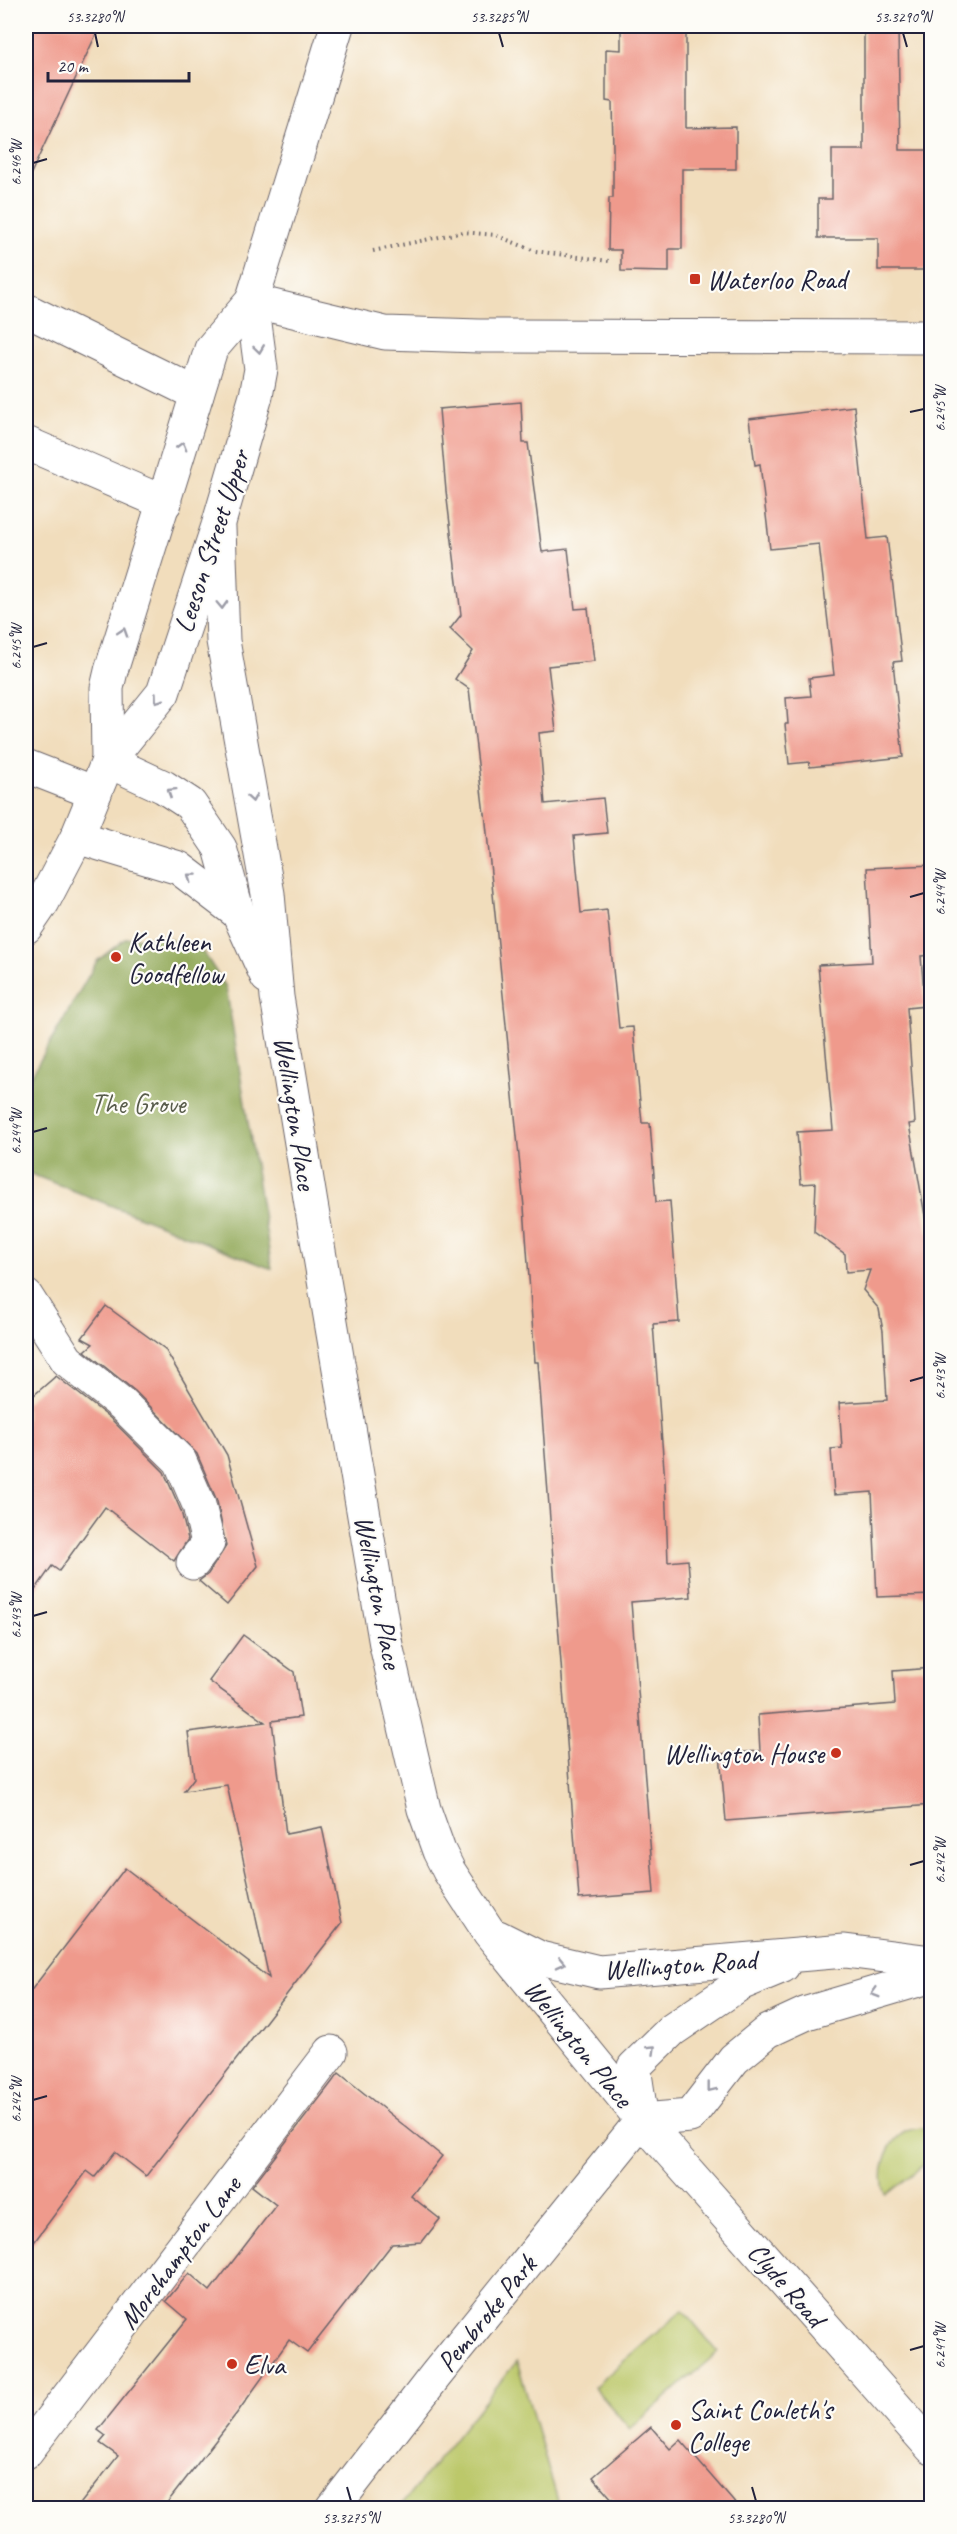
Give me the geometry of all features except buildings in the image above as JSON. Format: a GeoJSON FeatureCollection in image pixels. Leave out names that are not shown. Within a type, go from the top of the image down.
{"type":"FeatureCollection","features":[{"type":"Feature","properties":{"kind":"street","name":"Leeson Street Upper"},"geometry":{"type":"LineString","coordinates":[[108,761],[107,688],[197,394],[212,349],[252,301],[337,26]]}},
{"type":"Feature","properties":{"kind":"street","name":"Leeson Street Upper"},"geometry":{"type":"LineString","coordinates":[[26,927],[43,902],[77,837],[108,761],[163,693],[219,526],[256,396],[261,369],[252,301]]}},
{"type":"Feature","properties":{"kind":"street"},"geometry":{"type":"LineString","coordinates":[[252,301],[385,333],[479,336],[932,337]]}},
{"type":"Feature","properties":{"kind":"street"},"geometry":{"type":"LineString","coordinates":[[26,310],[197,394]]}},
{"type":"Feature","properties":{"kind":"street"},"geometry":{"type":"LineString","coordinates":[[26,443],[165,504]]}},
{"type":"Feature","properties":{"kind":"street","name":"Wellington Place"},"geometry":{"type":"LineString","coordinates":[[219,526],[223,641],[268,894],[277,998],[378,1597],[424,1809],[449,1871],[489,1932],[642,2120]]}},
{"type":"Feature","properties":{"kind":"street","name":"Wellington Place"},"geometry":{"type":"LineString","coordinates":[[108,761],[164,787],[190,804],[220,848],[238,912],[277,998]]}},
{"type":"Feature","properties":{"kind":"street"},"geometry":{"type":"LineString","coordinates":[[26,766],[95,793]]}},
{"type":"Feature","properties":{"kind":"street","name":"Wellington Place"},"geometry":{"type":"LineString","coordinates":[[77,837],[179,868],[238,912]]}},
{"type":"Feature","properties":{"kind":"street"},"geometry":{"type":"LineString","coordinates":[[26,1296],[68,1360],[122,1404],[180,1461],[199,1505],[208,1543],[193,1563]]}},
{"type":"Feature","properties":{"kind":"street","name":"Wellington Road"},"geometry":{"type":"LineString","coordinates":[[489,1932],[540,1958],[599,1972],[845,1952],[932,1962]]}},
{"type":"Feature","properties":{"kind":"street","name":"Wellington Road"},"geometry":{"type":"LineString","coordinates":[[642,2120],[634,2067],[672,2030],[740,1984],[806,1956]]}},
{"type":"Feature","properties":{"kind":"street"},"geometry":{"type":"LineString","coordinates":[[642,2120],[690,2116],[734,2059],[768,2031],[807,2013],[932,1976]]}},
{"type":"Feature","properties":{"kind":"street","name":"Morehampton Lane"},"geometry":{"type":"LineString","coordinates":[[26,2452],[331,2052]]}},
{"type":"Feature","properties":{"kind":"street","name":"Clyde Road"},"geometry":{"type":"LineString","coordinates":[[642,2120],[932,2448]]}},
{"type":"Feature","properties":{"kind":"street","name":"Pembroke Park"},"geometry":{"type":"LineString","coordinates":[[333,2508],[435,2376],[642,2120]]}},
{"type":"Feature","properties":{"kind":"path"},"geometry":{"type":"LineString","coordinates":[[373,251],[463,232],[495,235],[535,251],[609,261]]}},
{"type":"Feature","properties":{"kind":"green space","name":"The Grove"},"geometry":{"type":"Polygon","coordinates":[[[163,937],[204,953],[226,987],[272,1269],[26,1172],[26,1085],[97,961],[126,938],[163,937]]]}},
{"type":"Feature","properties":{"kind":"green space"},"geometry":{"type":"Polygon","coordinates":[[[931,2127],[931,2159],[886,2195],[882,2178],[883,2168],[893,2143],[907,2131],[931,2127]]]}},
{"type":"Feature","properties":{"kind":"green space"},"geometry":{"type":"Polygon","coordinates":[[[683,2310],[718,2352],[630,2429],[594,2387],[683,2310]]]}},
{"type":"Feature","properties":{"kind":"green space"},"geometry":{"type":"Polygon","coordinates":[[[517,2361],[560,2508],[399,2508],[517,2361]]]}},
{"type":"Feature","properties":{"kind":"place","name":"Waterloo Road"},"geometry":{"type":"Point","coordinates":[695,279]}},
{"type":"Feature","properties":{"kind":"place","name":"Kathleen Goodfellow"},"geometry":{"type":"Point","coordinates":[116,957]}},
{"type":"Feature","properties":{"kind":"place","name":"Wellington House"},"geometry":{"type":"Point","coordinates":[836,1753]}},
{"type":"Feature","properties":{"kind":"place","name":"Elva"},"geometry":{"type":"Point","coordinates":[232,2364]}},
{"type":"Feature","properties":{"kind":"place","name":"Saint Conleth's College"},"geometry":{"type":"Point","coordinates":[676,2425]}}]}
